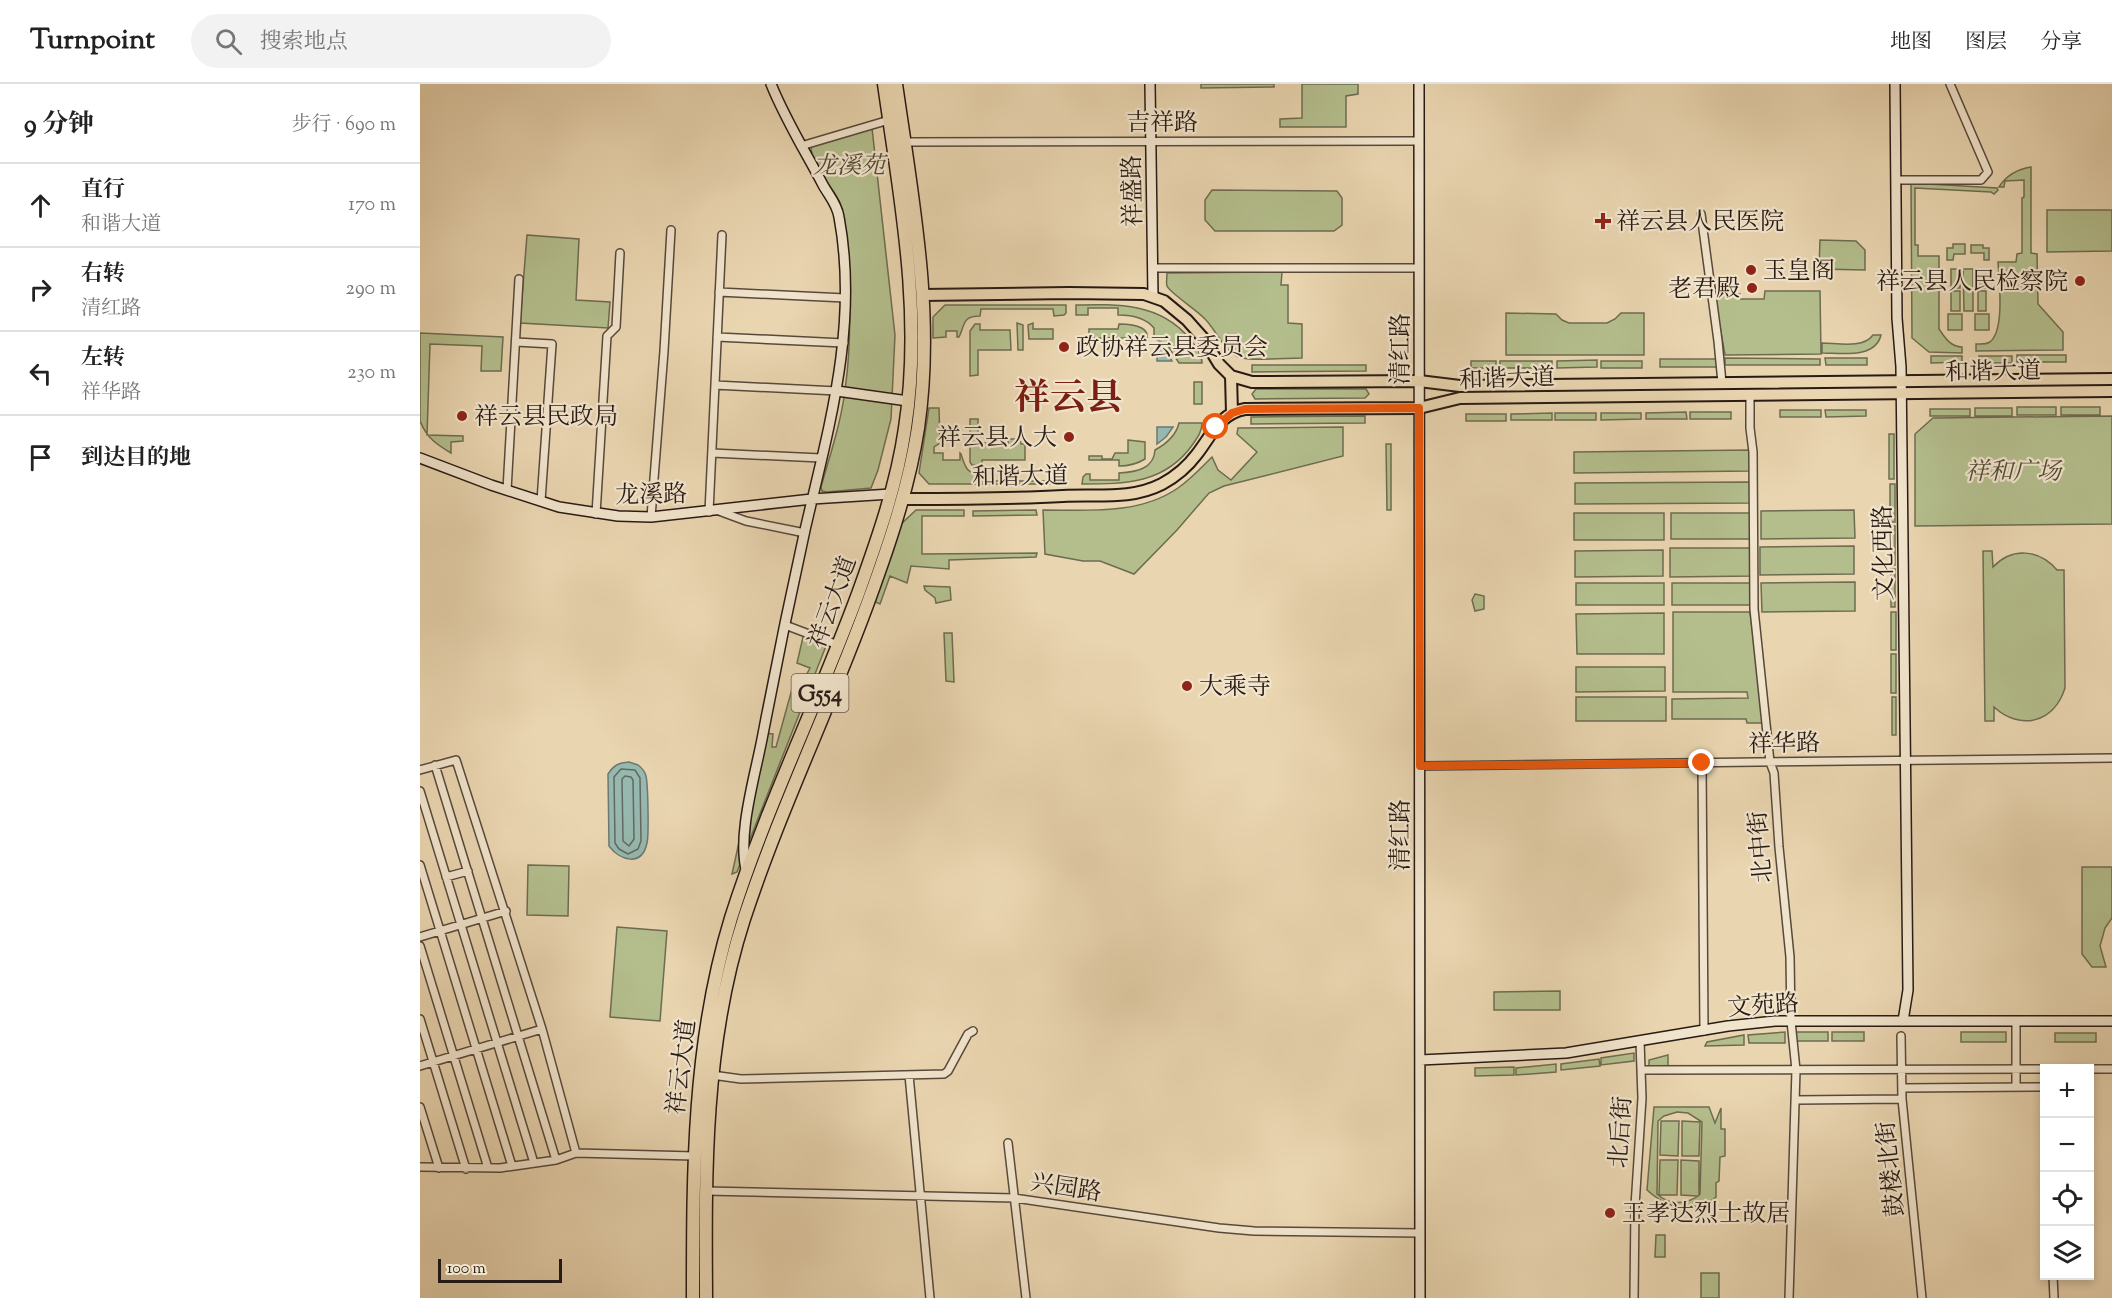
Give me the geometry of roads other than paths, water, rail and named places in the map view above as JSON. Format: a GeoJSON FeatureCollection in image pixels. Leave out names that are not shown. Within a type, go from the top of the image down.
{"type":"FeatureCollection","features":[{"type":"Feature","properties":{"kind":"highway","name":"祥云大道"},"geometry":{"type":"LineString","coordinates":[[706,1298],[705,1191],[708,1119],[725,992],[744,920],[771,845],[864,613],[897,496],[915,443],[921,400],[923,349],[919,252],[898,143],[889,120],[884,84]]}},
{"type":"Feature","properties":{"kind":"highway","name":"祥云大道"},"geometry":{"type":"LineString","coordinates":[[693,1298],[694,1156],[700,1067],[712,989],[721,953],[747,873],[897,496],[908,401],[911,349],[909,275],[898,143],[896,84]]}},
{"type":"Feature","properties":{"kind":"main road"},"geometry":{"type":"LineString","coordinates":[[922,296],[1128,293],[1164,301],[1194,327],[1219,364],[1231,376],[1232,413]]}},
{"type":"Feature","properties":{"kind":"main road","name":"和谐大道"},"geometry":{"type":"LineString","coordinates":[[1231,376],[1252,382],[1419,381],[1460,386],[2112,379]]}},
{"type":"Feature","properties":{"kind":"main road","name":"和谐大道"},"geometry":{"type":"LineString","coordinates":[[897,496],[1044,498],[1140,493],[1164,483],[1190,463],[1216,427],[1232,413],[1245,409],[1419,408],[1460,398],[2112,391]]}},
{"type":"Feature","properties":{"kind":"street"},"geometry":{"type":"LineString","coordinates":[[747,873],[744,862],[746,825],[804,533],[837,391],[844,343],[845,298],[838,213],[833,200],[801,146],[771,84]]}},
{"type":"Feature","properties":{"kind":"street","name":"祥盛路"},"geometry":{"type":"LineString","coordinates":[[1150,84],[1153,297]]}},
{"type":"Feature","properties":{"kind":"street","name":"清红路"},"geometry":{"type":"LineString","coordinates":[[1419,84],[1420,1298]]}},
{"type":"Feature","properties":{"kind":"street","name":"文化西路"},"geometry":{"type":"LineString","coordinates":[[1895,84],[1908,990],[1904,1021]]}},
{"type":"Feature","properties":{"kind":"street"},"geometry":{"type":"LineString","coordinates":[[1896,180],[1981,180],[1988,172],[1950,84]]}},
{"type":"Feature","properties":{"kind":"street"},"geometry":{"type":"LineString","coordinates":[[801,146],[889,120]]}},
{"type":"Feature","properties":{"kind":"street","name":"吉祥路"},"geometry":{"type":"LineString","coordinates":[[898,143],[1419,141]]}},
{"type":"Feature","properties":{"kind":"street"},"geometry":{"type":"LineString","coordinates":[[1701,214],[1722,383]]}},
{"type":"Feature","properties":{"kind":"street"},"geometry":{"type":"LineString","coordinates":[[651,516],[671,231]]}},
{"type":"Feature","properties":{"kind":"street"},"geometry":{"type":"LineString","coordinates":[[722,235],[712,453],[714,511],[746,521],[804,533]]}},
{"type":"Feature","properties":{"kind":"street"},"geometry":{"type":"LineString","coordinates":[[596,514],[607,336],[616,327],[620,253]]}},
{"type":"Feature","properties":{"kind":"street"},"geometry":{"type":"LineString","coordinates":[[1152,268],[1419,268]]}},
{"type":"Feature","properties":{"kind":"street"},"geometry":{"type":"LineString","coordinates":[[507,490],[519,279]]}},
{"type":"Feature","properties":{"kind":"street"},"geometry":{"type":"LineString","coordinates":[[719,292],[845,298]]}},
{"type":"Feature","properties":{"kind":"street"},"geometry":{"type":"LineString","coordinates":[[717,337],[844,343]]}},
{"type":"Feature","properties":{"kind":"street"},"geometry":{"type":"LineString","coordinates":[[516,342],[552,344],[541,501]]}},
{"type":"Feature","properties":{"kind":"street"},"geometry":{"type":"LineString","coordinates":[[715,385],[837,391],[908,401]]}},
{"type":"Feature","properties":{"kind":"street","name":"北中街"},"geometry":{"type":"LineString","coordinates":[[1750,395],[1753,452],[1754,609],[1770,762],[1774,773],[1790,957],[1791,1021],[1796,1070],[1789,1298]]}},
{"type":"Feature","properties":{"kind":"street"},"geometry":{"type":"LineString","coordinates":[[712,453],[821,458]]}},
{"type":"Feature","properties":{"kind":"street","name":"龙溪路"},"geometry":{"type":"LineString","coordinates":[[420,458],[559,507],[596,514],[651,516],[812,499],[897,496]]}},
{"type":"Feature","properties":{"kind":"street"},"geometry":{"type":"LineString","coordinates":[[785,626],[838,645]]}},
{"type":"Feature","properties":{"kind":"street","name":"祥华路"},"geometry":{"type":"LineString","coordinates":[[1420,766],[2112,758]]}},
{"type":"Feature","properties":{"kind":"street"},"geometry":{"type":"LineString","coordinates":[[420,770],[456,760],[506,911],[576,1153]]}},
{"type":"Feature","properties":{"kind":"street"},"geometry":{"type":"LineString","coordinates":[[1702,763],[1704,1031]]}},
{"type":"Feature","properties":{"kind":"street"},"geometry":{"type":"LineString","coordinates":[[435,765],[556,1160]]}},
{"type":"Feature","properties":{"kind":"street"},"geometry":{"type":"LineString","coordinates":[[420,791],[534,1163]]}},
{"type":"Feature","properties":{"kind":"street"},"geometry":{"type":"LineString","coordinates":[[420,865],[512,1166]]}},
{"type":"Feature","properties":{"kind":"street"},"geometry":{"type":"LineString","coordinates":[[446,877],[468,871]]}},
{"type":"Feature","properties":{"kind":"street"},"geometry":{"type":"LineString","coordinates":[[420,937],[506,911]]}},
{"type":"Feature","properties":{"kind":"street"},"geometry":{"type":"LineString","coordinates":[[420,946],[488,1168]]}},
{"type":"Feature","properties":{"kind":"street"},"geometry":{"type":"LineString","coordinates":[[420,1018],[466,1169]]}},
{"type":"Feature","properties":{"kind":"street"},"geometry":{"type":"LineString","coordinates":[[2016,1021],[2016,1087]]}},
{"type":"Feature","properties":{"kind":"street","name":"文苑路"},"geometry":{"type":"LineString","coordinates":[[1420,1060],[1555,1054],[1760,1022],[2112,1021]]}},
{"type":"Feature","properties":{"kind":"street"},"geometry":{"type":"LineString","coordinates":[[420,1066],[542,1029]]}},
{"type":"Feature","properties":{"kind":"street"},"geometry":{"type":"LineString","coordinates":[[712,1076],[741,1079],[936,1075],[948,1071],[962,1042],[973,1031]]}},
{"type":"Feature","properties":{"kind":"street","name":"鼓楼北街"},"geometry":{"type":"LineString","coordinates":[[1901,1036],[1902,1099],[1922,1298]]}},
{"type":"Feature","properties":{"kind":"street","name":"北后街"},"geometry":{"type":"LineString","coordinates":[[1634,1298],[1635,1206],[1642,1116],[1640,1041]]}},
{"type":"Feature","properties":{"kind":"street"},"geometry":{"type":"LineString","coordinates":[[1642,1070],[2040,1069]]}},
{"type":"Feature","properties":{"kind":"street"},"geometry":{"type":"LineString","coordinates":[[2094,1069],[2112,1069]]}},
{"type":"Feature","properties":{"kind":"street"},"geometry":{"type":"LineString","coordinates":[[909,1076],[930,1298]]}},
{"type":"Feature","properties":{"kind":"street"},"geometry":{"type":"LineString","coordinates":[[1902,1088],[2040,1087]]}},
{"type":"Feature","properties":{"kind":"street"},"geometry":{"type":"LineString","coordinates":[[1796,1100],[1902,1099]]}},
{"type":"Feature","properties":{"kind":"street"},"geometry":{"type":"LineString","coordinates":[[420,1107],[439,1168]]}},
{"type":"Feature","properties":{"kind":"street"},"geometry":{"type":"LineString","coordinates":[[1008,1143],[1026,1298]]}},
{"type":"Feature","properties":{"kind":"street"},"geometry":{"type":"LineString","coordinates":[[420,1167],[466,1169],[512,1166],[556,1160],[576,1153],[694,1156]]}},
{"type":"Feature","properties":{"kind":"street","name":"兴园路"},"geometry":{"type":"LineString","coordinates":[[705,1191],[1014,1198],[1227,1229],[1420,1233]]}},
{"type":"Feature","properties":{"kind":"street"},"geometry":{"type":"LineString","coordinates":[[2053,1280],[2054,1298]]}},
{"type":"Feature","properties":{"kind":"water"},"geometry":{"type":"Polygon","coordinates":[[[1157,345],[1166,351],[1172,361],[1157,361],[1157,345]]]}},
{"type":"Feature","properties":{"kind":"water"},"geometry":{"type":"Polygon","coordinates":[[[1157,427],[1173,427],[1157,444],[1157,427]]]}},
{"type":"Feature","properties":{"kind":"water"},"geometry":{"type":"Polygon","coordinates":[[[629,762],[638,765],[646,775],[648,810],[647,843],[640,856],[630,859],[619,855],[609,846],[608,774],[617,765],[629,762]]]}},
{"type":"Feature","properties":{"kind":"place","name":"祥云县人民医院"},"geometry":{"type":"Point","coordinates":[1603,221]}},
{"type":"Feature","properties":{"kind":"place","name":"玉皇阁"},"geometry":{"type":"Point","coordinates":[1751,270]}},
{"type":"Feature","properties":{"kind":"place","name":"祥云县人民检察院"},"geometry":{"type":"Point","coordinates":[2080,281]}},
{"type":"Feature","properties":{"kind":"place","name":"老君殿"},"geometry":{"type":"Point","coordinates":[1752,288]}},
{"type":"Feature","properties":{"kind":"place","name":"政协祥云县委员会"},"geometry":{"type":"Point","coordinates":[1064,347]}},
{"type":"Feature","properties":{"kind":"place","name":"祥云县民政局"},"geometry":{"type":"Point","coordinates":[462,416]}},
{"type":"Feature","properties":{"kind":"place","name":"祥云县人大"},"geometry":{"type":"Point","coordinates":[1069,437]}},
{"type":"Feature","properties":{"kind":"place","name":"大乘寺"},"geometry":{"type":"Point","coordinates":[1187,686]}},
{"type":"Feature","properties":{"kind":"place","name":"王孝达烈士故居"},"geometry":{"type":"Point","coordinates":[1610,1213]}},
{"type":"Feature","properties":{"kind":"district","name":"祥云县"},"geometry":{"type":"Point","coordinates":[1068,396]}},
{"type":"Feature","properties":{"kind":"park label","name":"龙溪苑"},"geometry":{"type":"Point","coordinates":[849,165]}},
{"type":"Feature","properties":{"kind":"park label","name":"祥和广场"},"geometry":{"type":"Point","coordinates":[2013,471]}}]}
